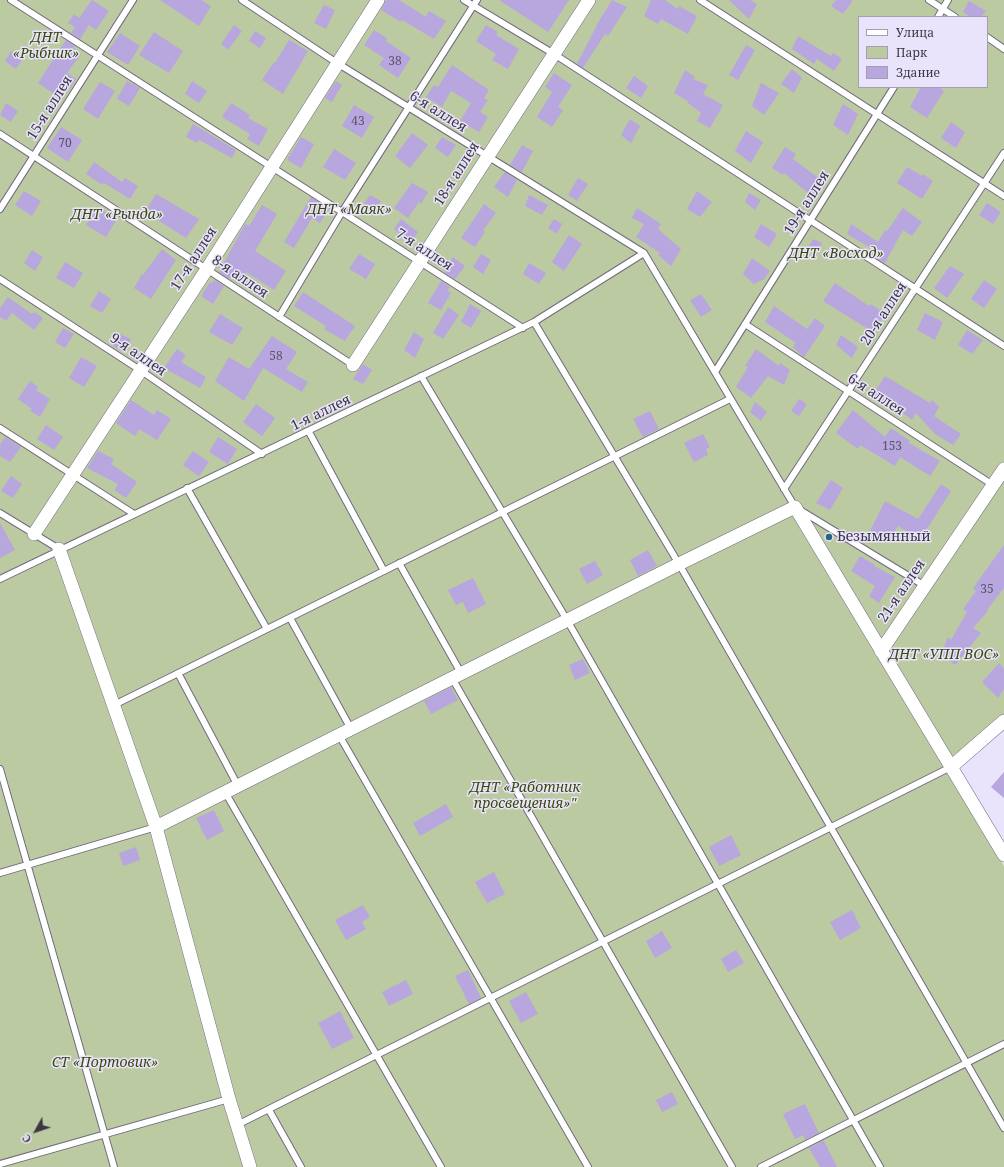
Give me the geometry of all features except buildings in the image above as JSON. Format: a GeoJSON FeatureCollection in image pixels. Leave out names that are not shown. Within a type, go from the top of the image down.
{"type":"FeatureCollection","features":[{"type":"Feature","properties":{"kind":"street","name":"17-я аллея"},"geometry":{"type":"LineString","coordinates":[[34,534],[207,269],[378,0]]}},
{"type":"Feature","properties":{"kind":"street","name":"18-я аллея"},"geometry":{"type":"LineString","coordinates":[[354,365],[487,156],[589,0]]}},
{"type":"Feature","properties":{"kind":"street","name":"21-я аллея"},"geometry":{"type":"LineString","coordinates":[[881,651],[1004,470]]}},
{"type":"Feature","properties":{"kind":"street"},"geometry":{"type":"LineString","coordinates":[[156,827],[795,507],[1004,856]]}},
{"type":"Feature","properties":{"kind":"street"},"geometry":{"type":"LineString","coordinates":[[59,550],[156,827],[229,1099],[250,1167]]}},
{"type":"Feature","properties":{"kind":"street"},"geometry":{"type":"LineString","coordinates":[[951,768],[1004,721]]}},
{"type":"Feature","properties":{"kind":"lane","name":"7-я аллея"},"geometry":{"type":"LineString","coordinates":[[11,0],[271,167],[421,261],[523,328]]}},
{"type":"Feature","properties":{"kind":"lane","name":"15-я аллея"},"geometry":{"type":"LineString","coordinates":[[0,209],[133,0]]}},
{"type":"Feature","properties":{"kind":"lane","name":"6-я аллея"},"geometry":{"type":"LineString","coordinates":[[242,0],[337,63],[644,253]]}},
{"type":"Feature","properties":{"kind":"lane"},"geometry":{"type":"LineString","coordinates":[[464,0],[475,3],[1004,346]]}},
{"type":"Feature","properties":{"kind":"lane"},"geometry":{"type":"LineString","coordinates":[[700,0],[1004,196]]}},
{"type":"Feature","properties":{"kind":"lane"},"geometry":{"type":"LineString","coordinates":[[929,0],[954,16]]}},
{"type":"Feature","properties":{"kind":"lane"},"geometry":{"type":"LineString","coordinates":[[939,16],[948,0]]}},
{"type":"Feature","properties":{"kind":"lane"},"geometry":{"type":"LineString","coordinates":[[279,317],[342,212],[410,108],[475,3]]}},
{"type":"Feature","properties":{"kind":"lane"},"geometry":{"type":"LineString","coordinates":[[988,39],[1004,48]]}},
{"type":"Feature","properties":{"kind":"lane","name":"19-я аллея"},"geometry":{"type":"LineString","coordinates":[[715,372],[893,88]]}},
{"type":"Feature","properties":{"kind":"lane","name":"8-я аллея"},"geometry":{"type":"LineString","coordinates":[[0,134],[354,365]]}},
{"type":"Feature","properties":{"kind":"lane","name":"20-я аллея"},"geometry":{"type":"LineString","coordinates":[[784,489],[1004,153]]}},
{"type":"Feature","properties":{"kind":"lane"},"geometry":{"type":"LineString","coordinates":[[644,253],[795,507],[925,586]]}},
{"type":"Feature","properties":{"kind":"lane","name":"1-я аллея"},"geometry":{"type":"LineString","coordinates":[[0,579],[187,488],[310,432],[421,376],[523,328],[644,253]]}},
{"type":"Feature","properties":{"kind":"lane","name":"9-я аллея"},"geometry":{"type":"LineString","coordinates":[[0,279],[140,370],[262,454]]}},
{"type":"Feature","properties":{"kind":"lane"},"geometry":{"type":"LineString","coordinates":[[534,322],[679,564],[1004,1128]]}},
{"type":"Feature","properties":{"kind":"lane","name":"6-я аллея"},"geometry":{"type":"LineString","coordinates":[[745,324],[993,485]]}},
{"type":"Feature","properties":{"kind":"lane"},"geometry":{"type":"LineString","coordinates":[[421,376],[568,620],[880,1167]]}},
{"type":"Feature","properties":{"kind":"lane"},"geometry":{"type":"LineString","coordinates":[[114,705],[730,399]]}},
{"type":"Feature","properties":{"kind":"lane"},"geometry":{"type":"LineString","coordinates":[[0,428],[134,514]]}},
{"type":"Feature","properties":{"kind":"lane"},"geometry":{"type":"LineString","coordinates":[[310,432],[384,571]]}},
{"type":"Feature","properties":{"kind":"lane"},"geometry":{"type":"LineString","coordinates":[[187,488],[266,629]]}},
{"type":"Feature","properties":{"kind":"lane"},"geometry":{"type":"LineString","coordinates":[[0,513],[59,550]]}},
{"type":"Feature","properties":{"kind":"lane"},"geometry":{"type":"LineString","coordinates":[[399,563],[457,676],[603,942],[732,1167]]}},
{"type":"Feature","properties":{"kind":"lane"},"geometry":{"type":"LineString","coordinates":[[290,618],[345,732],[491,998],[588,1167]]}},
{"type":"Feature","properties":{"kind":"lane"},"geometry":{"type":"LineString","coordinates":[[178,674],[238,786]]}},
{"type":"Feature","properties":{"kind":"lane"},"geometry":{"type":"LineString","coordinates":[[237,1126],[951,768]]}},
{"type":"Feature","properties":{"kind":"lane"},"geometry":{"type":"LineString","coordinates":[[0,769],[114,1167]]}},
{"type":"Feature","properties":{"kind":"lane"},"geometry":{"type":"LineString","coordinates":[[225,792],[441,1167]]}},
{"type":"Feature","properties":{"kind":"lane"},"geometry":{"type":"LineString","coordinates":[[0,873],[156,827]]}},
{"type":"Feature","properties":{"kind":"lane"},"geometry":{"type":"LineString","coordinates":[[761,1167],[1004,1044]]}},
{"type":"Feature","properties":{"kind":"lane"},"geometry":{"type":"LineString","coordinates":[[0,1164],[229,1099]]}},
{"type":"Feature","properties":{"kind":"lane"},"geometry":{"type":"LineString","coordinates":[[268,1110],[301,1167]]}},
{"type":"Feature","properties":{"kind":"green space"},"geometry":{"type":"Polygon","coordinates":[[[0,0],[1004,0],[1004,723],[949,774],[1004,866],[1004,1167],[0,1167],[0,0]]]}},
{"type":"Feature","properties":{"kind":"place","name":"Безымянный"},"geometry":{"type":"Point","coordinates":[829,537]}},
{"type":"Feature","properties":{"kind":"park label","name":"ДНТ «Рыбник»"},"geometry":{"type":"Point","coordinates":[46,46]}},
{"type":"Feature","properties":{"kind":"park label","name":"ДНТ «Маяк»"},"geometry":{"type":"Point","coordinates":[349,210]}},
{"type":"Feature","properties":{"kind":"park label","name":"ДНТ «Рында»"},"geometry":{"type":"Point","coordinates":[117,215]}},
{"type":"Feature","properties":{"kind":"park label","name":"ДНТ «Восход»"},"geometry":{"type":"Point","coordinates":[836,254]}},
{"type":"Feature","properties":{"kind":"park label","name":"ДНТ «УПП ВОС»"},"geometry":{"type":"Point","coordinates":[944,655]}},
{"type":"Feature","properties":{"kind":"park label","name":"ДНТ «Работник просвещения»\""},"geometry":{"type":"Point","coordinates":[525,796]}},
{"type":"Feature","properties":{"kind":"park label","name":"СТ «Портовик»"},"geometry":{"type":"Point","coordinates":[105,1063]}}]}
